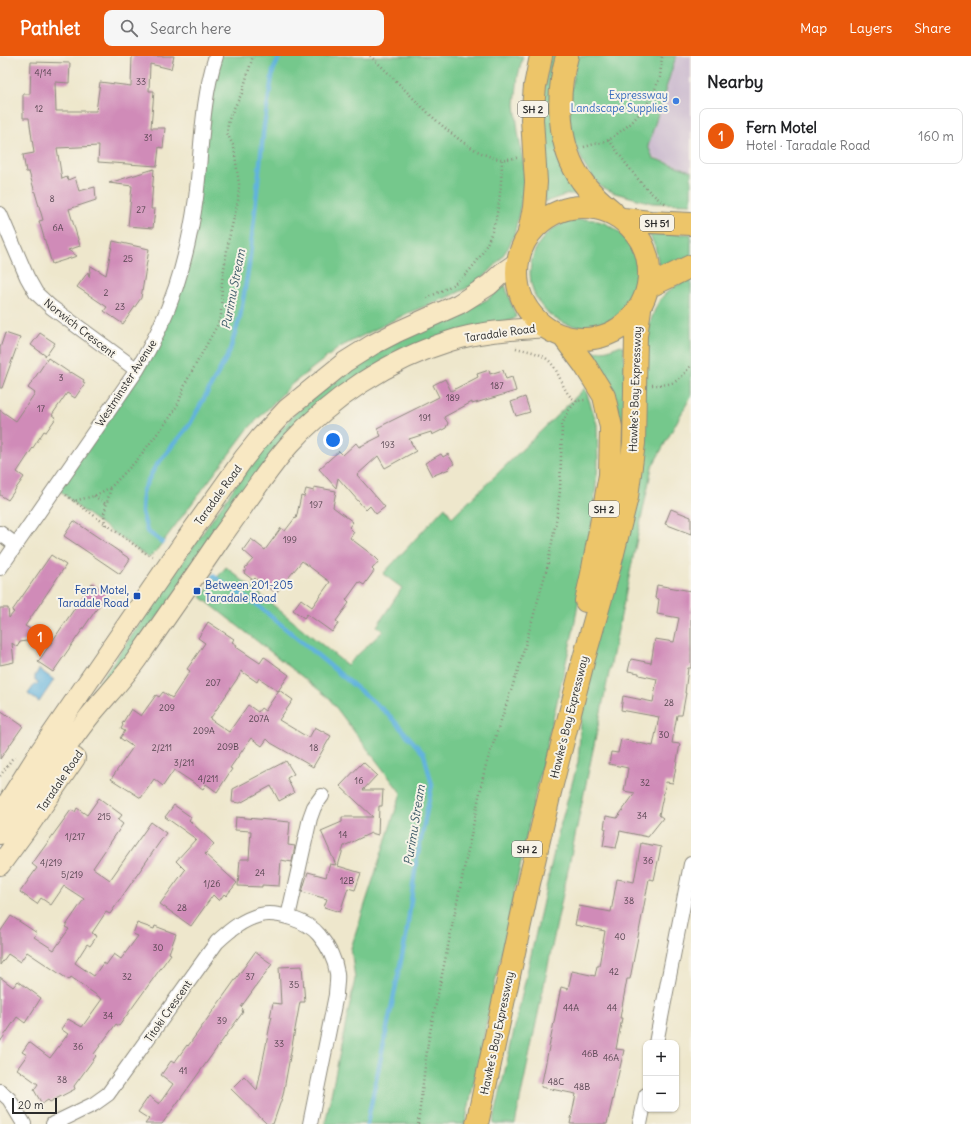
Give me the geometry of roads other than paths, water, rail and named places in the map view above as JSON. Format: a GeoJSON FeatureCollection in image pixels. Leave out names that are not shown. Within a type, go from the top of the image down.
{"type":"FeatureCollection","features":[{"type":"Feature","properties":{"kind":"highway","name":"SH 2"},"geometry":{"type":"LineString","coordinates":[[541,56],[535,86],[532,119],[536,182],[534,201],[528,232],[518,262],[517,277],[520,292],[525,305],[534,317],[554,331]]}},
{"type":"Feature","properties":{"kind":"highway","name":"SH 2"},"geometry":{"type":"LineString","coordinates":[[567,56],[562,86],[561,104],[562,125],[567,152],[581,180],[593,195],[618,216],[640,238],[650,263],[648,287],[640,309]]}},
{"type":"Feature","properties":{"kind":"highway"},"geometry":{"type":"LineString","coordinates":[[528,232],[555,213],[571,208],[587,207],[603,210],[618,216]]}},
{"type":"Feature","properties":{"kind":"highway","name":"SH 51"},"geometry":{"type":"LineString","coordinates":[[618,216],[671,224],[691,224]]}},
{"type":"Feature","properties":{"kind":"highway"},"geometry":{"type":"LineString","coordinates":[[648,287],[691,266]]}},
{"type":"Feature","properties":{"kind":"highway"},"geometry":{"type":"LineString","coordinates":[[554,331],[580,339],[612,333],[626,324],[640,309]]}},
{"type":"Feature","properties":{"kind":"highway","name":"Hawke's Bay Expressway"},"geometry":{"type":"LineString","coordinates":[[477,1124],[550,792],[583,662],[628,497],[634,442],[636,336],[640,309]]}},
{"type":"Feature","properties":{"kind":"highway","name":"Hawke's Bay Expressway"},"geometry":{"type":"LineString","coordinates":[[464,1124],[592,574],[610,474],[611,427],[604,396],[584,364],[554,331]]}},
{"type":"Feature","properties":{"kind":"main road","name":"Taradale Road"},"geometry":{"type":"LineString","coordinates":[[0,815],[39,753],[180,548],[244,458],[287,409],[344,362],[372,344],[459,304],[489,285],[502,273],[518,262]]}},
{"type":"Feature","properties":{"kind":"main road","name":"Taradale Road"},"geometry":{"type":"LineString","coordinates":[[0,834],[9,827],[88,718],[126,673],[259,483],[301,432],[350,391],[385,369],[409,356],[431,347],[478,334],[554,331]]}},
{"type":"Feature","properties":{"kind":"main road","name":"Taradale Road"},"geometry":{"type":"LineString","coordinates":[[0,865],[71,764],[116,694],[126,673]]}},
{"type":"Feature","properties":{"kind":"main road"},"geometry":{"type":"LineString","coordinates":[[0,795],[39,753]]}},
{"type":"Feature","properties":{"kind":"street","name":"Westminster Avenue"},"geometry":{"type":"LineString","coordinates":[[0,568],[137,370],[164,320],[179,279],[189,240],[196,197],[202,124],[209,81],[216,56]]}},
{"type":"Feature","properties":{"kind":"street","name":"Norwich Crescent"},"geometry":{"type":"LineString","coordinates":[[0,214],[27,277],[36,293],[50,306],[137,370]]}},
{"type":"Feature","properties":{"kind":"street"},"geometry":{"type":"LineString","coordinates":[[0,534],[16,545]]}},
{"type":"Feature","properties":{"kind":"street"},"geometry":{"type":"LineString","coordinates":[[288,917],[310,818],[314,807],[322,796]]}},
{"type":"Feature","properties":{"kind":"street"},"geometry":{"type":"LineString","coordinates":[[657,1040],[691,864]]}},
{"type":"Feature","properties":{"kind":"street","name":"Titoki Crescent"},"geometry":{"type":"LineString","coordinates":[[53,1124],[94,1104],[108,1094],[217,942],[230,929],[245,920],[262,915],[278,915],[288,917],[306,925],[318,934],[334,960],[338,975],[336,995],[310,1124]]}},
{"type":"Feature","properties":{"kind":"street"},"geometry":{"type":"LineString","coordinates":[[0,1091],[9,1099],[24,1124]]}},
{"type":"Feature","properties":{"kind":"street"},"geometry":{"type":"LineString","coordinates":[[640,1124],[643,1110]]}},
{"type":"Feature","properties":{"kind":"water"},"geometry":{"type":"Polygon","coordinates":[[[39,669],[54,680],[39,702],[28,694],[35,684],[37,685],[38,682],[35,680],[35,676],[39,669]]]}},
{"type":"Feature","properties":{"kind":"waterway","name":"Purimu Stream"},"geometry":{"type":"LineString","coordinates":[[162,542],[147,531],[142,512],[143,490],[155,467],[190,424],[229,353],[240,317],[249,265],[264,126],[273,71],[280,56]]}},
{"type":"Feature","properties":{"kind":"waterway","name":"Purimu Stream"},"geometry":{"type":"LineString","coordinates":[[213,576],[261,608],[388,714],[424,754],[432,785],[416,863],[406,937],[367,1124]]}},
{"type":"Feature","properties":{"kind":"place","name":"Expressway Landscape Supplies"},"geometry":{"type":"Point","coordinates":[676,101]}},
{"type":"Feature","properties":{"kind":"place","name":"Between 201-205 Taradale Road"},"geometry":{"type":"Point","coordinates":[197,591]}},
{"type":"Feature","properties":{"kind":"place","name":"Fern Motel, Taradale Road"},"geometry":{"type":"Point","coordinates":[137,596]}},
{"type":"Feature","properties":{"kind":"place","name":"Fern Motel"},"geometry":{"type":"Point","coordinates":[40,657]}}]}
